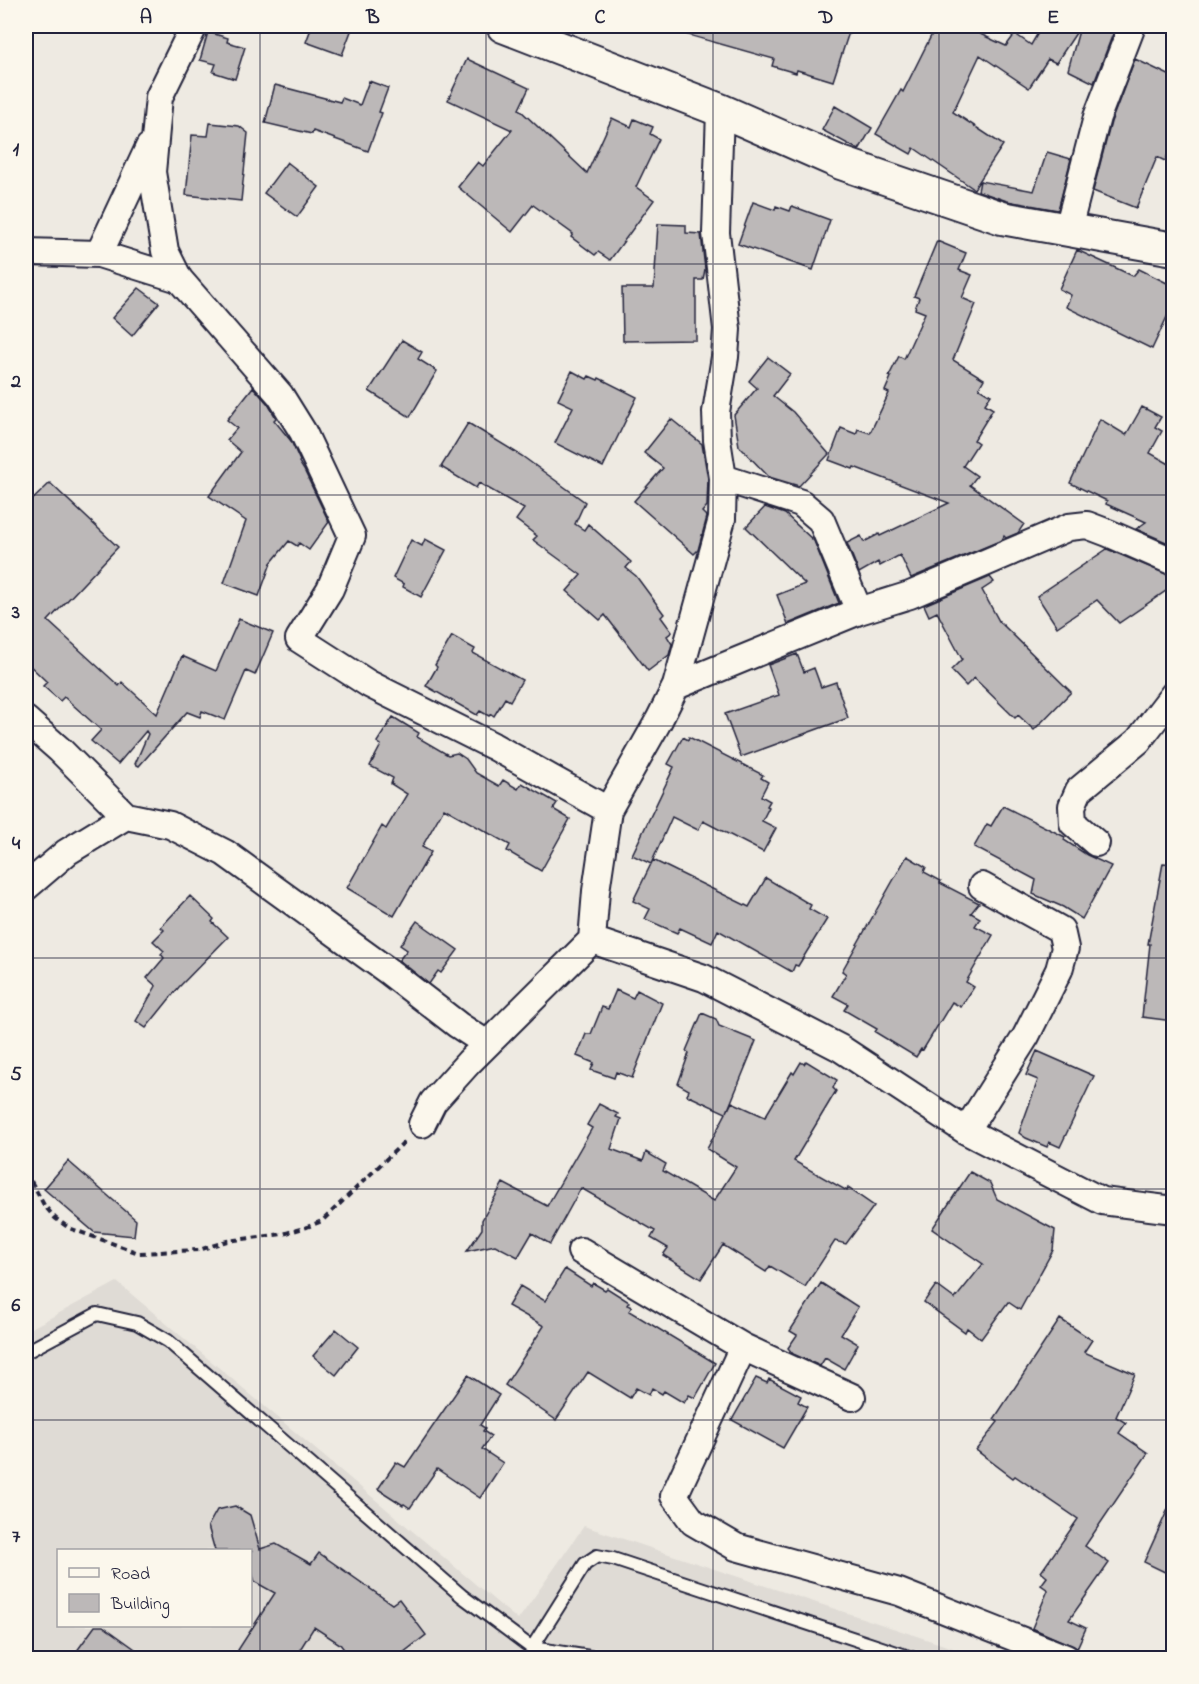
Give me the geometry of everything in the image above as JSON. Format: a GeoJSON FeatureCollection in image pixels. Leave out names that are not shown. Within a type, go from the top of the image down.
{"type":"FeatureCollection","features":[{"type":"Feature","properties":{"kind":"street"},"geometry":{"type":"LineString","coordinates":[[194,26],[159,97],[152,172],[165,251],[179,279],[280,395],[303,432],[352,537],[330,589],[299,639],[369,684],[493,746],[608,810]]}},
{"type":"Feature","properties":{"kind":"street"},"geometry":{"type":"LineString","coordinates":[[503,26],[549,33],[841,163],[1002,218],[1173,249]]}},
{"type":"Feature","properties":{"kind":"street"},"geometry":{"type":"LineString","coordinates":[[1068,229],[1097,117],[1132,26]]}},
{"type":"Feature","properties":{"kind":"street"},"geometry":{"type":"LineString","coordinates":[[422,1124],[433,1102],[487,1044],[592,940],[596,891],[608,810],[676,686],[722,519],[723,478],[717,440],[716,412],[727,329],[717,233],[720,110]]}},
{"type":"Feature","properties":{"kind":"street"},"geometry":{"type":"LineString","coordinates":[[99,254],[156,133]]}},
{"type":"Feature","properties":{"kind":"street"},"geometry":{"type":"LineString","coordinates":[[26,252],[99,254],[179,279]]}},
{"type":"Feature","properties":{"kind":"street"},"geometry":{"type":"LineString","coordinates":[[723,478],[801,503],[821,520],[859,611]]}},
{"type":"Feature","properties":{"kind":"street"},"geometry":{"type":"LineString","coordinates":[[676,686],[859,611],[910,595],[1069,527],[1087,525],[1173,562]]}},
{"type":"Feature","properties":{"kind":"street"},"geometry":{"type":"LineString","coordinates":[[1096,843],[1073,823],[1072,806],[1079,790],[1138,741],[1173,693]]}},
{"type":"Feature","properties":{"kind":"street"},"geometry":{"type":"LineString","coordinates":[[26,720],[60,750],[126,816],[170,825],[225,853],[388,970],[458,1026],[487,1044]]}},
{"type":"Feature","properties":{"kind":"street"},"geometry":{"type":"LineString","coordinates":[[26,887],[67,852],[126,816]]}},
{"type":"Feature","properties":{"kind":"street"},"geometry":{"type":"LineString","coordinates":[[966,1131],[1026,1036],[1059,970],[1065,948],[1060,930],[982,886]]}},
{"type":"Feature","properties":{"kind":"street"},"geometry":{"type":"LineString","coordinates":[[592,940],[704,978],[840,1048],[966,1131],[1102,1201],[1173,1210]]}},
{"type":"Feature","properties":{"kind":"street"},"geometry":{"type":"LineString","coordinates":[[581,1251],[743,1347],[852,1397]]}},
{"type":"Feature","properties":{"kind":"street"},"geometry":{"type":"LineString","coordinates":[[743,1347],[674,1496],[693,1522],[736,1547],[899,1592],[1066,1659]]}},
{"type":"Feature","properties":{"kind":"lane"},"geometry":{"type":"LineString","coordinates":[[26,1352],[97,1314],[137,1323],[168,1341],[462,1596],[532,1648],[596,1659]]}},
{"type":"Feature","properties":{"kind":"lane"},"geometry":{"type":"LineString","coordinates":[[532,1648],[585,1564],[597,1556],[612,1559],[912,1659]]}},
{"type":"Feature","properties":{"kind":"path"},"geometry":{"type":"LineString","coordinates":[[26,1172],[44,1205],[55,1218],[69,1228],[139,1253],[199,1250],[226,1241],[283,1234],[321,1221],[422,1124]]}},
{"type":"Feature","properties":{"kind":"shaded area"},"geometry":{"type":"Polygon","coordinates":[[[117,1282],[518,1620],[584,1526],[983,1658],[26,1658],[26,1331],[117,1282]]]}},
{"type":"Feature","properties":{"kind":"building"},"geometry":{"type":"Polygon","coordinates":[[[312,26],[353,26],[342,55],[306,42],[312,26]]]}},
{"type":"Feature","properties":{"kind":"building"},"geometry":{"type":"Polygon","coordinates":[[[679,26],[851,26],[833,81],[797,70],[796,73],[772,66],[774,59],[678,32],[679,26]]]}},
{"type":"Feature","properties":{"kind":"building"},"geometry":{"type":"Polygon","coordinates":[[[936,26],[963,26],[1006,46],[1015,34],[1031,45],[1042,26],[1116,26],[1094,83],[1068,70],[1080,27],[1056,63],[1048,59],[1029,88],[980,55],[953,112],[1003,145],[974,189],[914,148],[911,154],[876,134],[901,90],[903,92],[936,26]]]}},
{"type":"Feature","properties":{"kind":"building"},"geometry":{"type":"Polygon","coordinates":[[[208,32],[228,38],[227,42],[245,47],[235,79],[213,72],[216,64],[200,60],[208,32]]]}},
{"type":"Feature","properties":{"kind":"building"},"geometry":{"type":"Polygon","coordinates":[[[467,59],[529,88],[519,109],[587,173],[612,118],[631,127],[634,119],[653,127],[650,134],[659,139],[636,187],[654,200],[610,260],[598,252],[595,255],[571,237],[573,234],[533,205],[512,232],[458,187],[478,162],[483,166],[512,130],[448,100],[467,59]]]}},
{"type":"Feature","properties":{"kind":"building"},"geometry":{"type":"Polygon","coordinates":[[[1135,59],[1173,77],[1173,143],[1165,161],[1157,157],[1136,208],[1093,191],[1111,122],[1135,59]]]}},
{"type":"Feature","properties":{"kind":"building"},"geometry":{"type":"Polygon","coordinates":[[[369,81],[388,88],[379,112],[382,113],[368,151],[313,131],[312,134],[265,123],[275,85],[340,102],[342,98],[360,105],[369,81]]]}},
{"type":"Feature","properties":{"kind":"building"},"geometry":{"type":"Polygon","coordinates":[[[835,106],[872,128],[859,150],[822,130],[835,106]]]}},
{"type":"Feature","properties":{"kind":"building"},"geometry":{"type":"Polygon","coordinates":[[[210,123],[239,126],[248,133],[241,201],[186,195],[192,135],[208,136],[210,123]]]}},
{"type":"Feature","properties":{"kind":"building"},"geometry":{"type":"Polygon","coordinates":[[[1047,152],[1071,159],[1058,210],[1007,201],[978,191],[980,181],[1034,191],[1047,152]]]}},
{"type":"Feature","properties":{"kind":"building"},"geometry":{"type":"Polygon","coordinates":[[[287,162],[319,187],[297,217],[264,193],[287,162]]]}},
{"type":"Feature","properties":{"kind":"building"},"geometry":{"type":"Polygon","coordinates":[[[753,202],[775,210],[776,206],[790,211],[792,206],[830,220],[813,270],[738,244],[753,202]]]}},
{"type":"Feature","properties":{"kind":"building"},"geometry":{"type":"Polygon","coordinates":[[[658,224],[686,225],[686,233],[701,234],[705,269],[703,280],[696,280],[696,340],[623,341],[622,288],[654,288],[658,224]]]}},
{"type":"Feature","properties":{"kind":"building"},"geometry":{"type":"Polygon","coordinates":[[[937,241],[966,253],[959,270],[972,275],[962,298],[976,304],[953,360],[984,379],[979,388],[991,395],[985,404],[993,409],[974,440],[978,443],[963,466],[977,476],[970,485],[1024,524],[1018,533],[1006,538],[1004,536],[1002,540],[911,578],[900,555],[880,566],[878,562],[859,573],[847,543],[861,536],[864,542],[879,534],[880,536],[949,503],[854,467],[853,469],[829,460],[841,428],[856,434],[858,429],[870,433],[889,393],[885,391],[891,377],[889,376],[899,356],[904,359],[925,313],[915,309],[919,298],[914,296],[937,241]]]}},
{"type":"Feature","properties":{"kind":"building"},"geometry":{"type":"Polygon","coordinates":[[[1077,250],[1133,276],[1139,269],[1173,286],[1173,304],[1152,349],[1066,307],[1071,295],[1059,289],[1077,250]]]}},
{"type":"Feature","properties":{"kind":"building"},"geometry":{"type":"Polygon","coordinates":[[[139,288],[159,303],[132,336],[112,318],[139,288]]]}},
{"type":"Feature","properties":{"kind":"building"},"geometry":{"type":"Polygon","coordinates":[[[402,340],[422,352],[418,359],[437,371],[410,417],[369,391],[402,340]]]}},
{"type":"Feature","properties":{"kind":"building"},"geometry":{"type":"Polygon","coordinates":[[[768,357],[790,374],[773,396],[793,412],[829,454],[799,486],[769,477],[739,446],[734,415],[757,388],[749,381],[768,357]]]}},
{"type":"Feature","properties":{"kind":"building"},"geometry":{"type":"Polygon","coordinates":[[[572,371],[587,379],[589,376],[598,380],[599,378],[637,397],[603,467],[555,443],[573,407],[558,400],[572,371]]]}},
{"type":"Feature","properties":{"kind":"building"},"geometry":{"type":"Polygon","coordinates":[[[253,387],[268,404],[276,418],[274,420],[291,441],[329,522],[309,550],[299,543],[297,546],[289,541],[271,563],[259,596],[224,583],[246,521],[209,496],[241,452],[227,440],[237,428],[227,420],[253,387]]]}},
{"type":"Feature","properties":{"kind":"building"},"geometry":{"type":"Polygon","coordinates":[[[1142,407],[1161,417],[1155,427],[1162,431],[1150,453],[1173,466],[1173,545],[1136,529],[1146,522],[1106,504],[1107,501],[1070,483],[1100,419],[1126,435],[1142,407]]]}},
{"type":"Feature","properties":{"kind":"building"},"geometry":{"type":"Polygon","coordinates":[[[671,419],[702,444],[708,479],[707,506],[702,512],[707,517],[698,550],[694,554],[634,501],[663,468],[644,453],[671,419]]]}},
{"type":"Feature","properties":{"kind":"building"},"geometry":{"type":"Polygon","coordinates":[[[468,423],[522,456],[585,502],[575,524],[584,530],[588,524],[631,562],[626,568],[636,576],[664,614],[661,617],[672,632],[667,636],[672,644],[669,655],[648,671],[605,615],[600,620],[567,591],[581,575],[533,540],[537,536],[516,520],[524,509],[479,483],[476,488],[441,467],[468,423]]]}},
{"type":"Feature","properties":{"kind":"building"},"geometry":{"type":"Polygon","coordinates":[[[50,483],[118,547],[48,621],[119,686],[122,682],[157,714],[182,656],[216,671],[239,619],[273,633],[255,675],[246,671],[225,720],[202,711],[200,717],[187,712],[139,766],[135,764],[148,734],[146,731],[118,764],[91,741],[101,730],[64,697],[60,701],[43,686],[47,682],[26,662],[26,506],[50,483]]]}},
{"type":"Feature","properties":{"kind":"building"},"geometry":{"type":"Polygon","coordinates":[[[765,507],[785,514],[814,541],[839,603],[788,624],[777,595],[805,584],[746,527],[765,507]]]}},
{"type":"Feature","properties":{"kind":"building"},"geometry":{"type":"Polygon","coordinates":[[[425,539],[446,550],[421,597],[403,587],[404,584],[393,578],[411,540],[422,546],[425,539]]]}},
{"type":"Feature","properties":{"kind":"building"},"geometry":{"type":"Polygon","coordinates":[[[1107,549],[1173,577],[1173,586],[1119,623],[1097,600],[1057,627],[1037,596],[1107,549]]]}},
{"type":"Feature","properties":{"kind":"building"},"geometry":{"type":"Polygon","coordinates":[[[990,577],[994,582],[982,590],[999,621],[1071,692],[1034,730],[1018,715],[1015,718],[974,678],[966,686],[951,670],[962,659],[937,612],[929,616],[924,605],[990,577]]]}},
{"type":"Feature","properties":{"kind":"building"},"geometry":{"type":"Polygon","coordinates":[[[452,636],[475,649],[473,653],[522,680],[510,701],[505,698],[494,716],[480,711],[477,715],[426,686],[452,636]]]}},
{"type":"Feature","properties":{"kind":"building"},"geometry":{"type":"Polygon","coordinates":[[[797,654],[804,672],[814,668],[821,687],[836,682],[848,718],[741,757],[725,714],[779,695],[768,665],[797,654]]]}},
{"type":"Feature","properties":{"kind":"building"},"geometry":{"type":"Polygon","coordinates":[[[393,717],[419,733],[417,737],[448,755],[457,753],[466,759],[476,773],[499,786],[503,780],[518,789],[522,783],[557,803],[553,809],[570,819],[541,871],[507,851],[510,845],[444,808],[422,847],[431,852],[394,916],[347,888],[382,826],[386,829],[407,794],[391,784],[393,778],[370,766],[381,745],[377,742],[393,717]]]}},
{"type":"Feature","properties":{"kind":"building"},"geometry":{"type":"Polygon","coordinates":[[[683,737],[688,740],[689,737],[763,775],[761,778],[768,782],[761,796],[770,801],[762,821],[776,828],[763,852],[703,821],[698,830],[672,817],[651,864],[632,855],[674,767],[668,764],[683,737]]]}},
{"type":"Feature","properties":{"kind":"building"},"geometry":{"type":"Polygon","coordinates":[[[1003,806],[1065,837],[1064,840],[1087,855],[1111,866],[1082,919],[1063,907],[1033,894],[1036,880],[974,847],[987,824],[991,826],[1003,806]]]}},
{"type":"Feature","properties":{"kind":"building"},"geometry":{"type":"Polygon","coordinates":[[[907,856],[926,867],[924,872],[941,881],[940,883],[979,903],[971,913],[980,918],[975,926],[993,935],[966,982],[974,987],[961,1007],[952,1002],[923,1050],[921,1049],[916,1057],[875,1032],[877,1029],[844,1010],[848,1004],[833,996],[846,974],[842,971],[907,856]]]}},
{"type":"Feature","properties":{"kind":"building"},"geometry":{"type":"Polygon","coordinates":[[[653,860],[749,907],[766,878],[811,905],[809,909],[827,919],[792,972],[718,930],[712,943],[680,928],[677,933],[645,919],[650,909],[633,901],[653,860]]]}},
{"type":"Feature","properties":{"kind":"building"},"geometry":{"type":"Polygon","coordinates":[[[1163,863],[1173,864],[1173,1021],[1142,1017],[1150,944],[1148,944],[1163,863]]]}},
{"type":"Feature","properties":{"kind":"building"},"geometry":{"type":"Polygon","coordinates":[[[190,896],[214,919],[212,922],[228,937],[179,987],[146,1028],[136,1021],[156,986],[147,978],[164,958],[161,954],[164,951],[153,941],[164,930],[161,927],[190,896]]]}},
{"type":"Feature","properties":{"kind":"building"},"geometry":{"type":"Polygon","coordinates":[[[417,921],[458,950],[441,973],[438,971],[429,984],[399,960],[407,950],[400,945],[417,921]]]}},
{"type":"Feature","properties":{"kind":"building"},"geometry":{"type":"Polygon","coordinates":[[[616,990],[633,998],[637,990],[662,1003],[632,1078],[616,1072],[614,1078],[591,1070],[594,1063],[577,1056],[586,1034],[591,1034],[602,1007],[608,1009],[616,990]]]}},
{"type":"Feature","properties":{"kind":"building"},"geometry":{"type":"Polygon","coordinates":[[[702,1013],[716,1019],[719,1026],[756,1041],[727,1112],[732,1102],[765,1117],[792,1072],[794,1074],[801,1062],[804,1064],[806,1061],[837,1080],[833,1088],[836,1091],[794,1161],[847,1191],[848,1188],[874,1206],[846,1244],[835,1241],[805,1287],[770,1266],[766,1272],[723,1245],[701,1279],[663,1255],[668,1248],[651,1238],[655,1231],[581,1188],[550,1244],[532,1233],[518,1257],[495,1245],[467,1251],[482,1229],[482,1220],[503,1183],[547,1206],[592,1128],[587,1125],[599,1104],[618,1114],[616,1117],[621,1119],[611,1149],[643,1161],[646,1152],[666,1164],[663,1171],[714,1201],[736,1167],[707,1149],[726,1113],[687,1095],[689,1090],[678,1084],[689,1053],[686,1051],[702,1013]]]}},
{"type":"Feature","properties":{"kind":"building"},"geometry":{"type":"Polygon","coordinates":[[[1037,1051],[1094,1076],[1060,1147],[1049,1142],[1047,1147],[1019,1133],[1038,1080],[1026,1075],[1037,1051]]]}},
{"type":"Feature","properties":{"kind":"building"},"geometry":{"type":"Polygon","coordinates":[[[68,1161],[136,1220],[134,1236],[94,1232],[44,1189],[68,1161]]]}},
{"type":"Feature","properties":{"kind":"building"},"geometry":{"type":"Polygon","coordinates":[[[970,1172],[990,1183],[997,1199],[1055,1230],[1053,1250],[1020,1310],[1008,1302],[981,1339],[967,1328],[965,1332],[924,1302],[936,1285],[955,1299],[983,1264],[932,1229],[970,1172]]]}},
{"type":"Feature","properties":{"kind":"building"},"geometry":{"type":"Polygon","coordinates":[[[565,1269],[591,1286],[593,1283],[605,1290],[607,1288],[629,1302],[627,1305],[632,1307],[629,1311],[715,1363],[695,1398],[689,1395],[684,1403],[664,1391],[662,1394],[652,1388],[649,1395],[636,1388],[630,1398],[588,1372],[556,1420],[505,1385],[544,1326],[508,1306],[520,1286],[545,1301],[565,1269]]]}},
{"type":"Feature","properties":{"kind":"building"},"geometry":{"type":"Polygon","coordinates":[[[821,1283],[858,1307],[841,1334],[858,1344],[844,1369],[825,1358],[820,1366],[793,1354],[788,1348],[797,1335],[790,1331],[821,1283]]]}},
{"type":"Feature","properties":{"kind":"building"},"geometry":{"type":"Polygon","coordinates":[[[1060,1319],[1092,1340],[1084,1352],[1135,1374],[1116,1417],[1126,1423],[1119,1433],[1148,1453],[1085,1546],[1109,1563],[1069,1620],[1086,1628],[1077,1648],[1032,1628],[1048,1590],[1041,1585],[1047,1577],[1041,1572],[1078,1519],[1015,1476],[1013,1478],[976,1450],[998,1422],[994,1419],[1060,1319]]]}},
{"type":"Feature","properties":{"kind":"building"},"geometry":{"type":"Polygon","coordinates":[[[336,1329],[358,1347],[336,1375],[313,1356],[336,1329]]]}},
{"type":"Feature","properties":{"kind":"building"},"geometry":{"type":"Polygon","coordinates":[[[468,1375],[499,1395],[480,1425],[485,1428],[483,1431],[491,1436],[482,1449],[503,1463],[480,1498],[437,1469],[410,1508],[403,1505],[378,1489],[396,1462],[405,1467],[468,1375]]]}},
{"type":"Feature","properties":{"kind":"building"},"geometry":{"type":"Polygon","coordinates":[[[756,1378],[767,1383],[769,1379],[801,1396],[798,1402],[807,1407],[783,1448],[732,1420],[756,1378]]]}},
{"type":"Feature","properties":{"kind":"building"},"geometry":{"type":"Polygon","coordinates":[[[1173,1498],[1173,1576],[1144,1562],[1173,1498]]]}},
{"type":"Feature","properties":{"kind":"building"},"geometry":{"type":"Polygon","coordinates":[[[235,1506],[250,1515],[260,1549],[276,1544],[311,1564],[319,1553],[392,1604],[399,1599],[426,1635],[395,1659],[351,1659],[340,1644],[314,1627],[294,1659],[251,1659],[238,1650],[275,1593],[255,1582],[252,1572],[252,1549],[214,1549],[208,1526],[217,1510],[235,1506]]]}},
{"type":"Feature","properties":{"kind":"building"},"geometry":{"type":"Polygon","coordinates":[[[94,1627],[104,1627],[149,1659],[71,1659],[94,1627]]]}}]}
